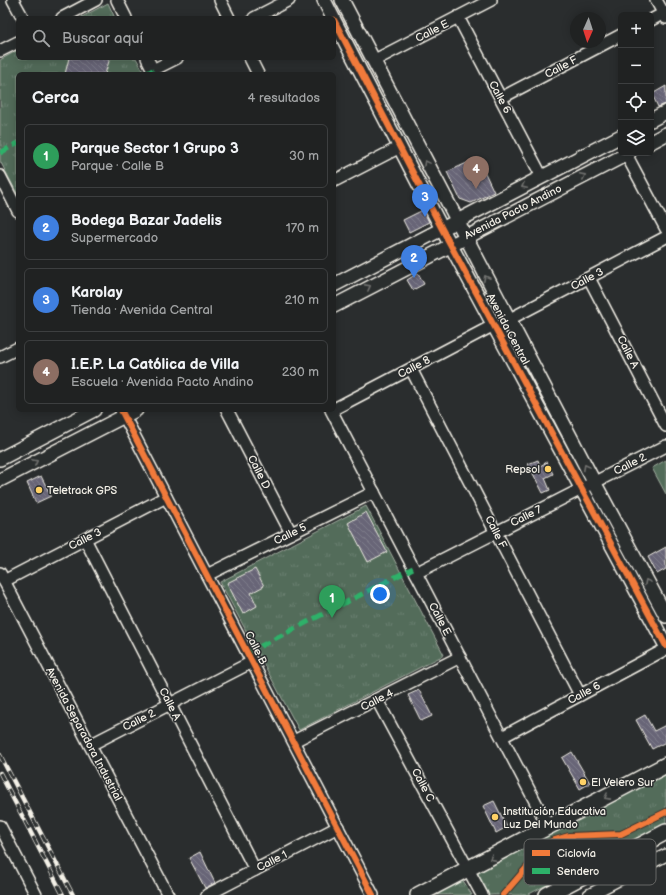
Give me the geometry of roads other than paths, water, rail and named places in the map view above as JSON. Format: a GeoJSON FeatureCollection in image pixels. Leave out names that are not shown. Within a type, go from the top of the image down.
{"type":"FeatureCollection","features":[{"type":"Feature","properties":{"kind":"main road"},"geometry":{"type":"LineString","coordinates":[[528,839],[666,765]]}},
{"type":"Feature","properties":{"kind":"main road"},"geometry":{"type":"LineString","coordinates":[[653,839],[666,832]]}},
{"type":"Feature","properties":{"kind":"main road"},"geometry":{"type":"LineString","coordinates":[[418,895],[524,841]]}},
{"type":"Feature","properties":{"kind":"main road"},"geometry":{"type":"LineString","coordinates":[[547,895],[566,885]]}},
{"type":"Feature","properties":{"kind":"street"},"geometry":{"type":"LineString","coordinates":[[13,0],[22,16]]}},
{"type":"Feature","properties":{"kind":"street"},"geometry":{"type":"LineString","coordinates":[[66,16],[96,0]]}},
{"type":"Feature","properties":{"kind":"street"},"geometry":{"type":"LineString","coordinates":[[117,0],[125,16]]}},
{"type":"Feature","properties":{"kind":"street"},"geometry":{"type":"LineString","coordinates":[[220,0],[228,16]]}},
{"type":"Feature","properties":{"kind":"street"},"geometry":{"type":"LineString","coordinates":[[258,16],[289,0]]}},
{"type":"Feature","properties":{"kind":"street","name":"Avenida Central"},"geometry":{"type":"LineString","coordinates":[[324,0],[332,16]]}},
{"type":"Feature","properties":{"kind":"street","name":"Avenida Central"},"geometry":{"type":"LineString","coordinates":[[342,0],[508,320],[666,616]]}},
{"type":"Feature","properties":{"kind":"street","name":"Calle E"},"geometry":{"type":"LineString","coordinates":[[373,61],[491,0]]}},
{"type":"Feature","properties":{"kind":"street"},"geometry":{"type":"LineString","coordinates":[[654,19],[665,14],[656,0]]}},
{"type":"Feature","properties":{"kind":"street","name":"Calle 6"},"geometry":{"type":"LineString","coordinates":[[458,17],[542,176]]}},
{"type":"Feature","properties":{"kind":"street","name":"Avenida Central"},"geometry":{"type":"LineString","coordinates":[[336,25],[442,229],[666,648]]}},
{"type":"Feature","properties":{"kind":"street","name":"Calle F"},"geometry":{"type":"LineString","coordinates":[[501,98],[618,37]]}},
{"type":"Feature","properties":{"kind":"street"},"geometry":{"type":"LineString","coordinates":[[0,51],[16,43]]}},
{"type":"Feature","properties":{"kind":"street"},"geometry":{"type":"LineString","coordinates":[[148,60],[154,72],[174,60]]}},
{"type":"Feature","properties":{"kind":"street"},"geometry":{"type":"LineString","coordinates":[[251,60],[257,72]]}},
{"type":"Feature","properties":{"kind":"street"},"geometry":{"type":"LineString","coordinates":[[654,118],[666,112]]}},
{"type":"Feature","properties":{"kind":"street"},"geometry":{"type":"LineString","coordinates":[[654,140],[666,134]]}},
{"type":"Feature","properties":{"kind":"street","name":"Avenida Pacto Andino"},"geometry":{"type":"LineString","coordinates":[[336,284],[618,138]]}},
{"type":"Feature","properties":{"kind":"street"},"geometry":{"type":"LineString","coordinates":[[336,180],[400,147]]}},
{"type":"Feature","properties":{"kind":"street","name":"Avenida Pacto Andino"},"geometry":{"type":"LineString","coordinates":[[336,305],[465,236],[624,156]]}},
{"type":"Feature","properties":{"kind":"street"},"geometry":{"type":"LineString","coordinates":[[629,156],[666,228]]}},
{"type":"Feature","properties":{"kind":"street"},"geometry":{"type":"LineString","coordinates":[[0,176],[16,207]]}},
{"type":"Feature","properties":{"kind":"street","name":"Calle 3"},"geometry":{"type":"LineString","coordinates":[[508,320],[666,237]]}},
{"type":"Feature","properties":{"kind":"street","name":"Calle A"},"geometry":{"type":"LineString","coordinates":[[589,278],[666,426]]}},
{"type":"Feature","properties":{"kind":"street","name":"Calle 8"},"geometry":{"type":"LineString","coordinates":[[336,408],[494,325]]}},
{"type":"Feature","properties":{"kind":"street"},"geometry":{"type":"LineString","coordinates":[[0,357],[16,349]]}},
{"type":"Feature","properties":{"kind":"street","name":"Calle F"},"geometry":{"type":"LineString","coordinates":[[411,369],[580,695]]}},
{"type":"Feature","properties":{"kind":"street"},"geometry":{"type":"LineString","coordinates":[[0,459],[90,412]]}},
{"type":"Feature","properties":{"kind":"street","name":"Calle D"},"geometry":{"type":"LineString","coordinates":[[228,412],[291,534]]}},
{"type":"Feature","properties":{"kind":"street","name":"Calle E"},"geometry":{"type":"LineString","coordinates":[[333,412],[549,828]]}},
{"type":"Feature","properties":{"kind":"street"},"geometry":{"type":"LineString","coordinates":[[0,480],[123,413]]}},
{"type":"Feature","properties":{"kind":"street","name":"Calle B"},"geometry":{"type":"LineString","coordinates":[[123,413],[373,895]]}},
{"type":"Feature","properties":{"kind":"street","name":"Calle 2"},"geometry":{"type":"LineString","coordinates":[[594,482],[666,446]]}},
{"type":"Feature","properties":{"kind":"street","name":"Calle 7"},"geometry":{"type":"LineString","coordinates":[[416,573],[594,482]]}},
{"type":"Feature","properties":{"kind":"street","name":"Calle 5"},"geometry":{"type":"LineString","coordinates":[[207,575],[374,492]]}},
{"type":"Feature","properties":{"kind":"street","name":"Calle 3"},"geometry":{"type":"LineString","coordinates":[[2,577],[85,539],[166,497]]}},
{"type":"Feature","properties":{"kind":"street","name":"Calle A"},"geometry":{"type":"LineString","coordinates":[[85,539],[255,870]]}},
{"type":"Feature","properties":{"kind":"street","name":"Avenida Separadora Industrial"},"geometry":{"type":"LineString","coordinates":[[2,577],[168,895]]}},
{"type":"Feature","properties":{"kind":"street","name":"Calle 6"},"geometry":{"type":"LineString","coordinates":[[502,737],[666,648]]}},
{"type":"Feature","properties":{"kind":"street","name":"Calle 4"},"geometry":{"type":"LineString","coordinates":[[294,741],[460,657]]}},
{"type":"Feature","properties":{"kind":"street","name":"Calle 2"},"geometry":{"type":"LineString","coordinates":[[90,745],[252,662]]}},
{"type":"Feature","properties":{"kind":"street","name":"Calle C"},"geometry":{"type":"LineString","coordinates":[[377,700],[482,895]]}},
{"type":"Feature","properties":{"kind":"street","name":"Calle 1"},"geometry":{"type":"LineString","coordinates":[[207,895],[338,828]]}},
{"type":"Feature","properties":{"kind":"street"},"geometry":{"type":"LineString","coordinates":[[2,833],[36,895]]}},
{"type":"Feature","properties":{"kind":"street"},"geometry":{"type":"LineString","coordinates":[[656,860],[666,855]]}},
{"type":"Feature","properties":{"kind":"street"},"geometry":{"type":"LineString","coordinates":[[589,895],[608,885]]}},
{"type":"Feature","properties":{"kind":"railway"},"geometry":{"type":"LineString","coordinates":[[0,755],[73,895]]}},
{"type":"Feature","properties":{"kind":"railway"},"geometry":{"type":"LineString","coordinates":[[0,773],[63,895]]}},
{"type":"Feature","properties":{"kind":"place","name":"I.E.P. La Católica de Villa"},"geometry":{"type":"Point","coordinates":[476,189]}},
{"type":"Feature","properties":{"kind":"place","name":"Karolay"},"geometry":{"type":"Point","coordinates":[425,217]}},
{"type":"Feature","properties":{"kind":"place","name":"Bodega Bazar Jadelis"},"geometry":{"type":"Point","coordinates":[414,278]}},
{"type":"Feature","properties":{"kind":"place","name":"Repsol"},"geometry":{"type":"Point","coordinates":[548,469]}},
{"type":"Feature","properties":{"kind":"place","name":"Teletrack GPS"},"geometry":{"type":"Point","coordinates":[39,490]}},
{"type":"Feature","properties":{"kind":"place","name":"Parque Sector 1 Grupo 3"},"geometry":{"type":"Point","coordinates":[332,618]}},
{"type":"Feature","properties":{"kind":"place","name":"El Velero Sur"},"geometry":{"type":"Point","coordinates":[583,782]}},
{"type":"Feature","properties":{"kind":"place","name":"Institución Educativa Luz Del Mundo"},"geometry":{"type":"Point","coordinates":[495,817]}}]}
